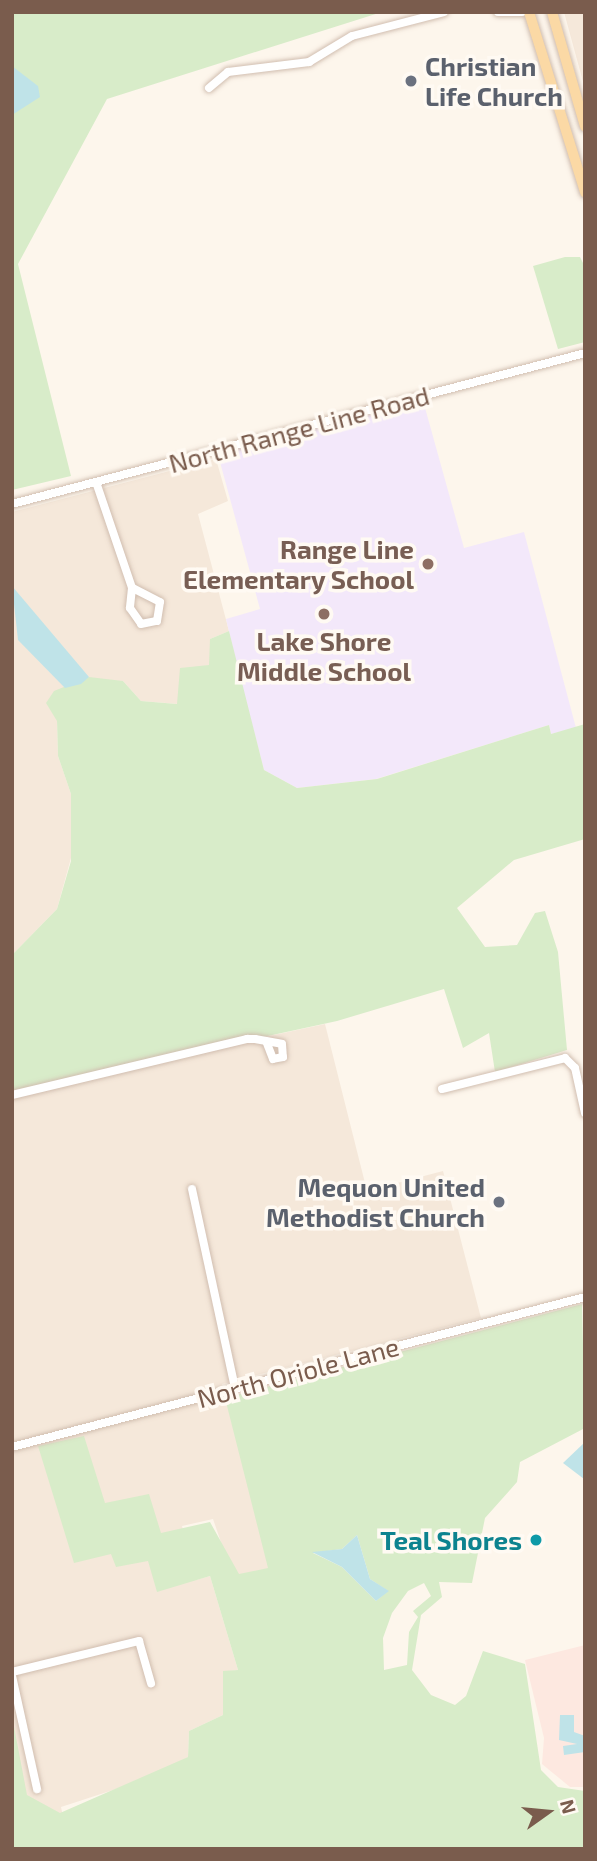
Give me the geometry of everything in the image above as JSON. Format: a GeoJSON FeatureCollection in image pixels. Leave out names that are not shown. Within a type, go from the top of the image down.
{"type":"FeatureCollection","features":[{"type":"Feature","properties":{"kind":"main road"},"geometry":{"type":"LineString","coordinates":[[528,12],[585,192]]}},
{"type":"Feature","properties":{"kind":"main road"},"geometry":{"type":"LineString","coordinates":[[552,12],[585,127]]}},
{"type":"Feature","properties":{"kind":"street"},"geometry":{"type":"LineString","coordinates":[[209,88],[228,72],[256,64],[279,71],[299,65],[352,36],[444,12]]}},
{"type":"Feature","properties":{"kind":"street"},"geometry":{"type":"LineString","coordinates":[[498,12],[522,12]]}},
{"type":"Feature","properties":{"kind":"street","name":"North Range Line Road"},"geometry":{"type":"LineString","coordinates":[[12,504],[585,353]]}},
{"type":"Feature","properties":{"kind":"street"},"geometry":{"type":"LineString","coordinates":[[96,482],[132,588],[134,617],[141,624],[157,621],[160,602],[132,588]]}},
{"type":"Feature","properties":{"kind":"street"},"geometry":{"type":"LineString","coordinates":[[12,1095],[247,1039],[266,1041]]}},
{"type":"Feature","properties":{"kind":"street"},"geometry":{"type":"LineString","coordinates":[[442,1088],[565,1058],[575,1068],[585,1113]]}},
{"type":"Feature","properties":{"kind":"street"},"geometry":{"type":"LineString","coordinates":[[192,1189],[235,1388]]}},
{"type":"Feature","properties":{"kind":"street","name":"North Oriole Lane"},"geometry":{"type":"LineString","coordinates":[[12,1447],[585,1297]]}},
{"type":"Feature","properties":{"kind":"street"},"geometry":{"type":"LineString","coordinates":[[37,1789],[12,1674],[139,1641],[151,1683]]}},
{"type":"Feature","properties":{"kind":"shaded area"},"geometry":{"type":"Polygon","coordinates":[[[564,12],[585,12],[585,89],[564,12]]]}},
{"type":"Feature","properties":{"kind":"shaded area"},"geometry":{"type":"Polygon","coordinates":[[[422,397],[464,548],[524,532],[576,728],[551,734],[549,725],[376,779],[297,788],[264,770],[239,674],[226,619],[260,609],[217,451],[422,397]]]}},
{"type":"Feature","properties":{"kind":"shaded area"},"geometry":{"type":"Polygon","coordinates":[[[216,459],[228,501],[198,514],[229,631],[210,639],[210,666],[178,704],[141,701],[123,681],[57,721],[58,756],[71,794],[71,858],[57,909],[12,955],[12,512],[216,459]]]}},
{"type":"Feature","properties":{"kind":"shaded area"},"geometry":{"type":"Polygon","coordinates":[[[325,1024],[367,1191],[443,1171],[481,1318],[222,1384],[272,1572],[234,1580],[213,1519],[182,1526],[196,1580],[210,1576],[238,1670],[223,1672],[223,1715],[189,1731],[188,1757],[153,1777],[61,1807],[70,1849],[12,1849],[12,1091],[325,1024]]]}},
{"type":"Feature","properties":{"kind":"shaded area"},"geometry":{"type":"Polygon","coordinates":[[[585,1645],[585,1787],[570,1787],[542,1764],[544,1738],[525,1660],[585,1645]]]}},
{"type":"Feature","properties":{"kind":"green space"},"geometry":{"type":"Polygon","coordinates":[[[12,12],[382,12],[107,99],[18,264],[71,476],[12,490],[12,12]]]}},
{"type":"Feature","properties":{"kind":"green space"},"geometry":{"type":"Polygon","coordinates":[[[565,257],[580,257],[585,267],[585,342],[558,349],[533,266],[565,257]]]}},
{"type":"Feature","properties":{"kind":"green space"},"geometry":{"type":"Polygon","coordinates":[[[229,631],[264,770],[297,788],[377,779],[549,725],[551,734],[585,724],[585,839],[514,860],[457,908],[485,947],[517,945],[535,913],[545,911],[558,952],[567,1050],[495,1072],[489,1033],[463,1048],[444,989],[337,1021],[12,1091],[12,955],[57,909],[71,861],[71,794],[58,756],[57,721],[46,703],[54,691],[89,677],[123,681],[141,701],[177,704],[180,668],[209,665],[210,639],[229,631]]]}},
{"type":"Feature","properties":{"kind":"green space"},"geometry":{"type":"Polygon","coordinates":[[[582,1304],[585,1428],[520,1462],[517,1482],[485,1518],[472,1583],[439,1582],[442,1597],[421,1615],[412,1670],[431,1695],[455,1705],[466,1696],[483,1651],[525,1664],[541,1770],[558,1787],[585,1791],[585,1849],[12,1849],[12,1716],[27,1795],[60,1813],[188,1757],[189,1731],[223,1715],[223,1671],[238,1670],[210,1576],[157,1592],[148,1561],[116,1567],[111,1554],[74,1563],[38,1446],[84,1436],[105,1503],[149,1494],[161,1533],[210,1522],[239,1574],[268,1568],[225,1398],[582,1304]],[[357,1535],[342,1549],[313,1553],[342,1567],[376,1601],[388,1591],[370,1579],[357,1535]],[[424,1583],[408,1591],[392,1613],[383,1638],[384,1670],[407,1665],[409,1632],[418,1617],[413,1611],[431,1596],[424,1583]]]}},
{"type":"Feature","properties":{"kind":"water"},"geometry":{"type":"Polygon","coordinates":[[[12,66],[38,86],[40,97],[12,115],[12,66]]]}},
{"type":"Feature","properties":{"kind":"water"},"geometry":{"type":"Polygon","coordinates":[[[12,586],[89,677],[81,684],[65,688],[18,640],[12,586]]]}},
{"type":"Feature","properties":{"kind":"water"},"geometry":{"type":"Polygon","coordinates":[[[585,1442],[585,1479],[584,1479],[563,1463],[585,1442]]]}},
{"type":"Feature","properties":{"kind":"water"},"geometry":{"type":"Polygon","coordinates":[[[357,1535],[370,1579],[389,1591],[376,1601],[342,1567],[312,1552],[342,1549],[357,1535]]]}},
{"type":"Feature","properties":{"kind":"water"},"geometry":{"type":"Polygon","coordinates":[[[560,1715],[574,1715],[574,1732],[585,1736],[585,1752],[564,1755],[563,1746],[577,1744],[559,1740],[560,1715]]]}},
{"type":"Feature","properties":{"kind":"place","name":"Christian Life Church"},"geometry":{"type":"Point","coordinates":[411,81]}},
{"type":"Feature","properties":{"kind":"place","name":"Range Line Elementary School"},"geometry":{"type":"Point","coordinates":[428,564]}},
{"type":"Feature","properties":{"kind":"place","name":"Lake Shore Middle School"},"geometry":{"type":"Point","coordinates":[324,614]}},
{"type":"Feature","properties":{"kind":"place","name":"Mequon United Methodist Church"},"geometry":{"type":"Point","coordinates":[499,1202]}},
{"type":"Feature","properties":{"kind":"place","name":"Teal Shores"},"geometry":{"type":"Point","coordinates":[536,1540]}}]}
